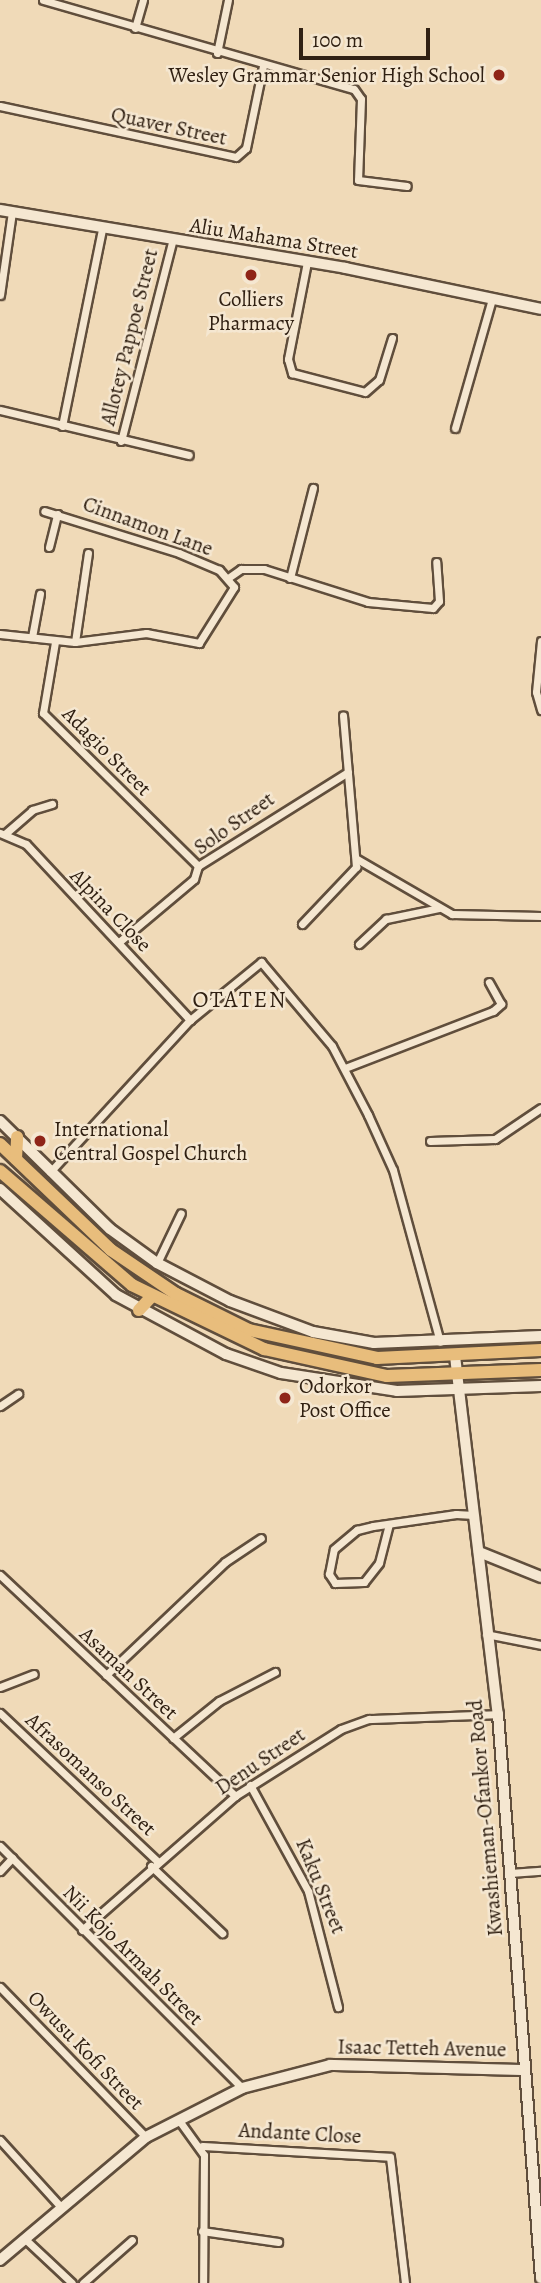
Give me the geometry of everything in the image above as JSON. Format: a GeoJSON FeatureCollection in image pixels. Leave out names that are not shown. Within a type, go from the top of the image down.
{"type":"FeatureCollection","features":[{"type":"Feature","properties":{"kind":"highway"},"geometry":{"type":"LineString","coordinates":[[16,1159],[17,1137]]}},
{"type":"Feature","properties":{"kind":"highway"},"geometry":{"type":"LineString","coordinates":[[0,1144],[111,1250],[227,1320],[349,1355],[455,1356],[541,1350]]}},
{"type":"Feature","properties":{"kind":"highway"},"geometry":{"type":"LineString","coordinates":[[0,1171],[93,1256],[151,1297],[264,1349],[364,1373],[458,1375],[541,1370]]}},
{"type":"Feature","properties":{"kind":"highway"},"geometry":{"type":"LineString","coordinates":[[139,1310],[151,1297]]}},
{"type":"Feature","properties":{"kind":"highway"},"geometry":{"type":"LineString","coordinates":[[364,1373],[442,1368],[455,1356]]}},
{"type":"Feature","properties":{"kind":"highway"},"geometry":{"type":"LineString","coordinates":[[458,1375],[481,1366],[541,1363]]}},
{"type":"Feature","properties":{"kind":"street"},"geometry":{"type":"LineString","coordinates":[[43,0],[360,93],[357,178],[407,187]]}},
{"type":"Feature","properties":{"kind":"street"},"geometry":{"type":"LineString","coordinates":[[135,27],[143,0]]}},
{"type":"Feature","properties":{"kind":"street"},"geometry":{"type":"LineString","coordinates":[[217,53],[228,0]]}},
{"type":"Feature","properties":{"kind":"street","name":"Quaver Street"},"geometry":{"type":"LineString","coordinates":[[0,106],[236,157],[246,148],[263,66]]}},
{"type":"Feature","properties":{"kind":"street","name":"Aliu Mahama Street"},"geometry":{"type":"LineString","coordinates":[[0,210],[172,242],[307,262],[541,309]]}},
{"type":"Feature","properties":{"kind":"street"},"geometry":{"type":"LineString","coordinates":[[0,295],[12,212]]}},
{"type":"Feature","properties":{"kind":"street"},"geometry":{"type":"LineString","coordinates":[[62,426],[102,229]]}},
{"type":"Feature","properties":{"kind":"street","name":"Allotey Pappoe Street"},"geometry":{"type":"LineString","coordinates":[[121,441],[172,242]]}},
{"type":"Feature","properties":{"kind":"street"},"geometry":{"type":"LineString","coordinates":[[307,262],[289,366],[300,378],[365,392],[377,385],[392,338]]}},
{"type":"Feature","properties":{"kind":"street"},"geometry":{"type":"LineString","coordinates":[[455,428],[492,299]]}},
{"type":"Feature","properties":{"kind":"street"},"geometry":{"type":"LineString","coordinates":[[0,410],[121,441],[189,455]]}},
{"type":"Feature","properties":{"kind":"street"},"geometry":{"type":"LineString","coordinates":[[290,578],[313,488]]}},
{"type":"Feature","properties":{"kind":"street","name":"Cinnamon Lane"},"geometry":{"type":"LineString","coordinates":[[44,511],[131,535],[228,578],[249,567],[368,602],[433,608],[439,601],[436,562]]}},
{"type":"Feature","properties":{"kind":"street"},"geometry":{"type":"LineString","coordinates":[[49,547],[57,514]]}},
{"type":"Feature","properties":{"kind":"street"},"geometry":{"type":"LineString","coordinates":[[75,642],[88,553]]}},
{"type":"Feature","properties":{"kind":"street"},"geometry":{"type":"LineString","coordinates":[[0,634],[55,642],[75,642],[146,634],[199,643],[234,587],[228,578]]}},
{"type":"Feature","properties":{"kind":"street"},"geometry":{"type":"LineString","coordinates":[[32,637],[40,594]]}},
{"type":"Feature","properties":{"kind":"street"},"geometry":{"type":"LineString","coordinates":[[541,640],[536,692],[541,710]]}},
{"type":"Feature","properties":{"kind":"street","name":"Adagio Street"},"geometry":{"type":"LineString","coordinates":[[55,642],[43,712],[198,866]]}},
{"type":"Feature","properties":{"kind":"street"},"geometry":{"type":"LineString","coordinates":[[302,924],[352,874],[357,859],[343,716]]}},
{"type":"Feature","properties":{"kind":"street","name":"Solo Street"},"geometry":{"type":"LineString","coordinates":[[119,942],[194,879],[198,866],[348,772]]}},
{"type":"Feature","properties":{"kind":"street"},"geometry":{"type":"LineString","coordinates":[[3,833],[32,810],[52,804]]}},
{"type":"Feature","properties":{"kind":"street","name":"Alpina Close"},"geometry":{"type":"LineString","coordinates":[[3,833],[26,844],[190,1020]]}},
{"type":"Feature","properties":{"kind":"street"},"geometry":{"type":"LineString","coordinates":[[357,859],[404,880],[439,908],[457,914],[541,916]]}},
{"type":"Feature","properties":{"kind":"street"},"geometry":{"type":"LineString","coordinates":[[359,944],[386,919],[439,908]]}},
{"type":"Feature","properties":{"kind":"street"},"geometry":{"type":"LineString","coordinates":[[50,1172],[190,1020],[261,962],[345,1068],[393,1170],[440,1343]]}},
{"type":"Feature","properties":{"kind":"street"},"geometry":{"type":"LineString","coordinates":[[345,1068],[493,1011],[501,1004],[489,982]]}},
{"type":"Feature","properties":{"kind":"street"},"geometry":{"type":"LineString","coordinates":[[430,1141],[495,1139],[541,1108]]}},
{"type":"Feature","properties":{"kind":"street"},"geometry":{"type":"LineString","coordinates":[[0,1121],[50,1172],[157,1263],[230,1301],[313,1332],[374,1343],[440,1343],[541,1336]]}},
{"type":"Feature","properties":{"kind":"street"},"geometry":{"type":"LineString","coordinates":[[0,1189],[139,1310],[226,1354],[281,1373],[339,1385],[434,1391],[541,1386]]}},
{"type":"Feature","properties":{"kind":"street"},"geometry":{"type":"LineString","coordinates":[[157,1263],[181,1213]]}},
{"type":"Feature","properties":{"kind":"street","name":"Kwashieman-Ofankor Road"},"geometry":{"type":"LineString","coordinates":[[455,1356],[479,1552],[485,1634],[498,1714],[541,2278]]}},
{"type":"Feature","properties":{"kind":"street"},"geometry":{"type":"LineString","coordinates":[[434,1391],[462,1414]]}},
{"type":"Feature","properties":{"kind":"street"},"geometry":{"type":"LineString","coordinates":[[0,1406],[18,1394]]}},
{"type":"Feature","properties":{"kind":"street"},"geometry":{"type":"LineString","coordinates":[[389,1524],[372,1573],[357,1585],[335,1583],[329,1574],[340,1540],[389,1524],[474,1515]]}},
{"type":"Feature","properties":{"kind":"street"},"geometry":{"type":"LineString","coordinates":[[106,1675],[225,1562],[261,1538]]}},
{"type":"Feature","properties":{"kind":"street"},"geometry":{"type":"LineString","coordinates":[[479,1552],[541,1577]]}},
{"type":"Feature","properties":{"kind":"street","name":"Asaman Street"},"geometry":{"type":"LineString","coordinates":[[0,1575],[235,1796]]}},
{"type":"Feature","properties":{"kind":"street"},"geometry":{"type":"LineString","coordinates":[[485,1634],[541,1645]]}},
{"type":"Feature","properties":{"kind":"street"},"geometry":{"type":"LineString","coordinates":[[173,1738],[219,1701],[275,1672]]}},
{"type":"Feature","properties":{"kind":"street"},"geometry":{"type":"LineString","coordinates":[[0,1687],[34,1674]]}},
{"type":"Feature","properties":{"kind":"street","name":"Afrasomanso Street"},"geometry":{"type":"LineString","coordinates":[[0,1713],[222,1933]]}},
{"type":"Feature","properties":{"kind":"street","name":"Denu Street"},"geometry":{"type":"LineString","coordinates":[[82,1930],[154,1863],[235,1796],[354,1723],[498,1714]]}},
{"type":"Feature","properties":{"kind":"street","name":"Kaku Street"},"geometry":{"type":"LineString","coordinates":[[250,1785],[307,1891],[338,2007]]}},
{"type":"Feature","properties":{"kind":"street","name":"Nii Kojo Armah Street"},"geometry":{"type":"LineString","coordinates":[[0,1846],[242,2088]]}},
{"type":"Feature","properties":{"kind":"street"},"geometry":{"type":"LineString","coordinates":[[0,1871],[12,1858]]}},
{"type":"Feature","properties":{"kind":"street"},"geometry":{"type":"LineString","coordinates":[[510,1873],[541,1871]]}},
{"type":"Feature","properties":{"kind":"street","name":"Owusu Kofi Street"},"geometry":{"type":"LineString","coordinates":[[0,1987],[146,2137]]}},
{"type":"Feature","properties":{"kind":"street","name":"Isaac Tetteh Avenue"},"geometry":{"type":"LineString","coordinates":[[0,2260],[60,2206],[146,2137],[178,2118],[242,2088],[330,2065],[525,2070]]}},
{"type":"Feature","properties":{"kind":"street"},"geometry":{"type":"LineString","coordinates":[[178,2118],[202,2146],[203,2283]]}},
{"type":"Feature","properties":{"kind":"street"},"geometry":{"type":"LineString","coordinates":[[0,2140],[60,2206]]}},
{"type":"Feature","properties":{"kind":"street","name":"Andante Close"},"geometry":{"type":"LineString","coordinates":[[202,2146],[383,2155],[393,2161],[405,2283]]}},
{"type":"Feature","properties":{"kind":"street"},"geometry":{"type":"LineString","coordinates":[[202,2231],[278,2242]]}},
{"type":"Feature","properties":{"kind":"street"},"geometry":{"type":"LineString","coordinates":[[24,2239],[72,2283]]}},
{"type":"Feature","properties":{"kind":"street"},"geometry":{"type":"LineString","coordinates":[[83,2283],[132,2239]]}},
{"type":"Feature","properties":{"kind":"place","name":"Wesley Grammar Senior High School"},"geometry":{"type":"Point","coordinates":[499,75]}},
{"type":"Feature","properties":{"kind":"place","name":"Colliers Pharmacy"},"geometry":{"type":"Point","coordinates":[251,275]}},
{"type":"Feature","properties":{"kind":"place","name":"International Central Gospel Church"},"geometry":{"type":"Point","coordinates":[40,1141]}},
{"type":"Feature","properties":{"kind":"place","name":"Odorkor Post Office"},"geometry":{"type":"Point","coordinates":[285,1398]}},
{"type":"Feature","properties":{"kind":"district","name":"OTATEN"},"geometry":{"type":"Point","coordinates":[240,1000]}}]}
